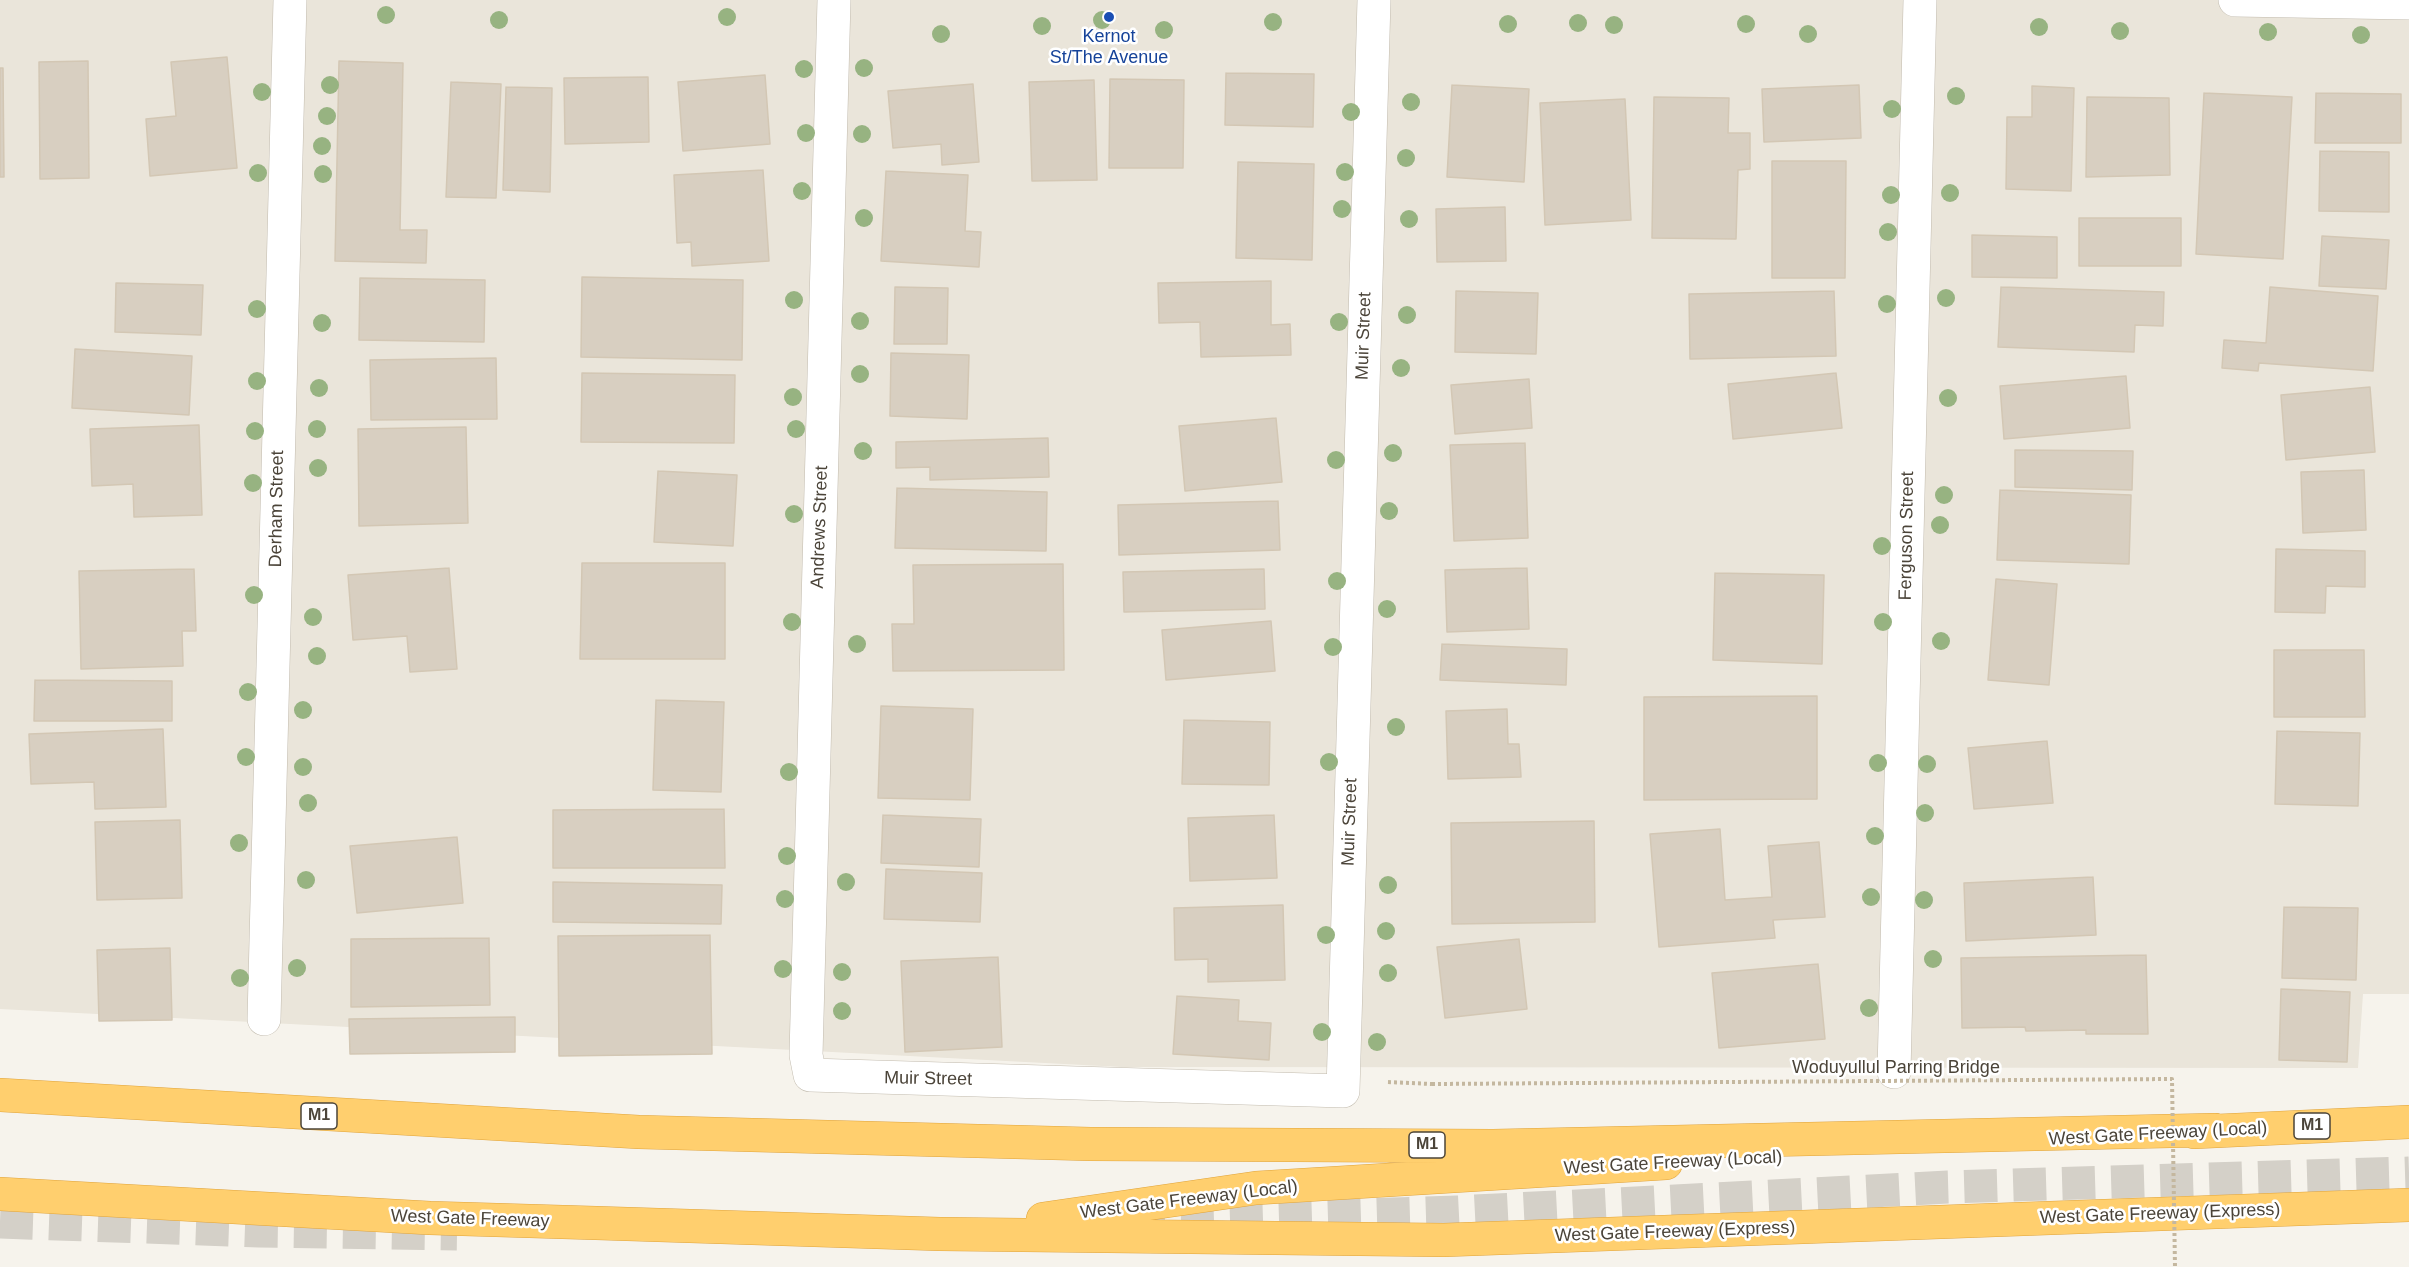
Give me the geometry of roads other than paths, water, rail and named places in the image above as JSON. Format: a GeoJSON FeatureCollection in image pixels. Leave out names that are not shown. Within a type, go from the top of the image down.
{"type":"FeatureCollection","features":[{"type":"Feature","properties":{"kind":"highway","name":"M1"},"geometry":{"type":"LineString","coordinates":[[0,1095],[639,1132],[1090,1144],[1493,1146],[2215,1130]]}},
{"type":"Feature","properties":{"kind":"highway","name":"West Gate Freeway (Local)"},"geometry":{"type":"LineString","coordinates":[[940,1234],[1256,1188],[2215,1130],[2409,1122]]}},
{"type":"Feature","properties":{"kind":"highway","name":"West Gate Freeway"},"geometry":{"type":"LineString","coordinates":[[0,1194],[430,1218],[940,1234]]}},
{"type":"Feature","properties":{"kind":"highway","name":"West Gate Freeway (Express)"},"geometry":{"type":"LineString","coordinates":[[940,1234],[1444,1240],[2409,1205]]}},
{"type":"Feature","properties":{"kind":"street","name":"Derham Street"},"geometry":{"type":"LineString","coordinates":[[264,1019],[290,0]]}},
{"type":"Feature","properties":{"kind":"street","name":"Andrews Street"},"geometry":{"type":"LineString","coordinates":[[806,1055],[834,0]]}},
{"type":"Feature","properties":{"kind":"street","name":"Muir Street"},"geometry":{"type":"LineString","coordinates":[[806,1055],[810,1075],[1343,1090],[1374,0]]}},
{"type":"Feature","properties":{"kind":"street","name":"Ferguson Street"},"geometry":{"type":"LineString","coordinates":[[1894,1072],[1920,0]]}},
{"type":"Feature","properties":{"kind":"street"},"geometry":{"type":"LineString","coordinates":[[2235,0],[2409,3]]}},
{"type":"Feature","properties":{"kind":"tunnel"},"geometry":{"type":"LineString","coordinates":[[1132,1222],[1457,1212],[1948,1187],[2409,1173]]}},
{"type":"Feature","properties":{"kind":"tunnel"},"geometry":{"type":"LineString","coordinates":[[0,1222],[259,1231],[457,1234]]}},
{"type":"Feature","properties":{"kind":"place","name":"Kernot St/The Avenue"},"geometry":{"type":"Point","coordinates":[1109,17]}}]}
